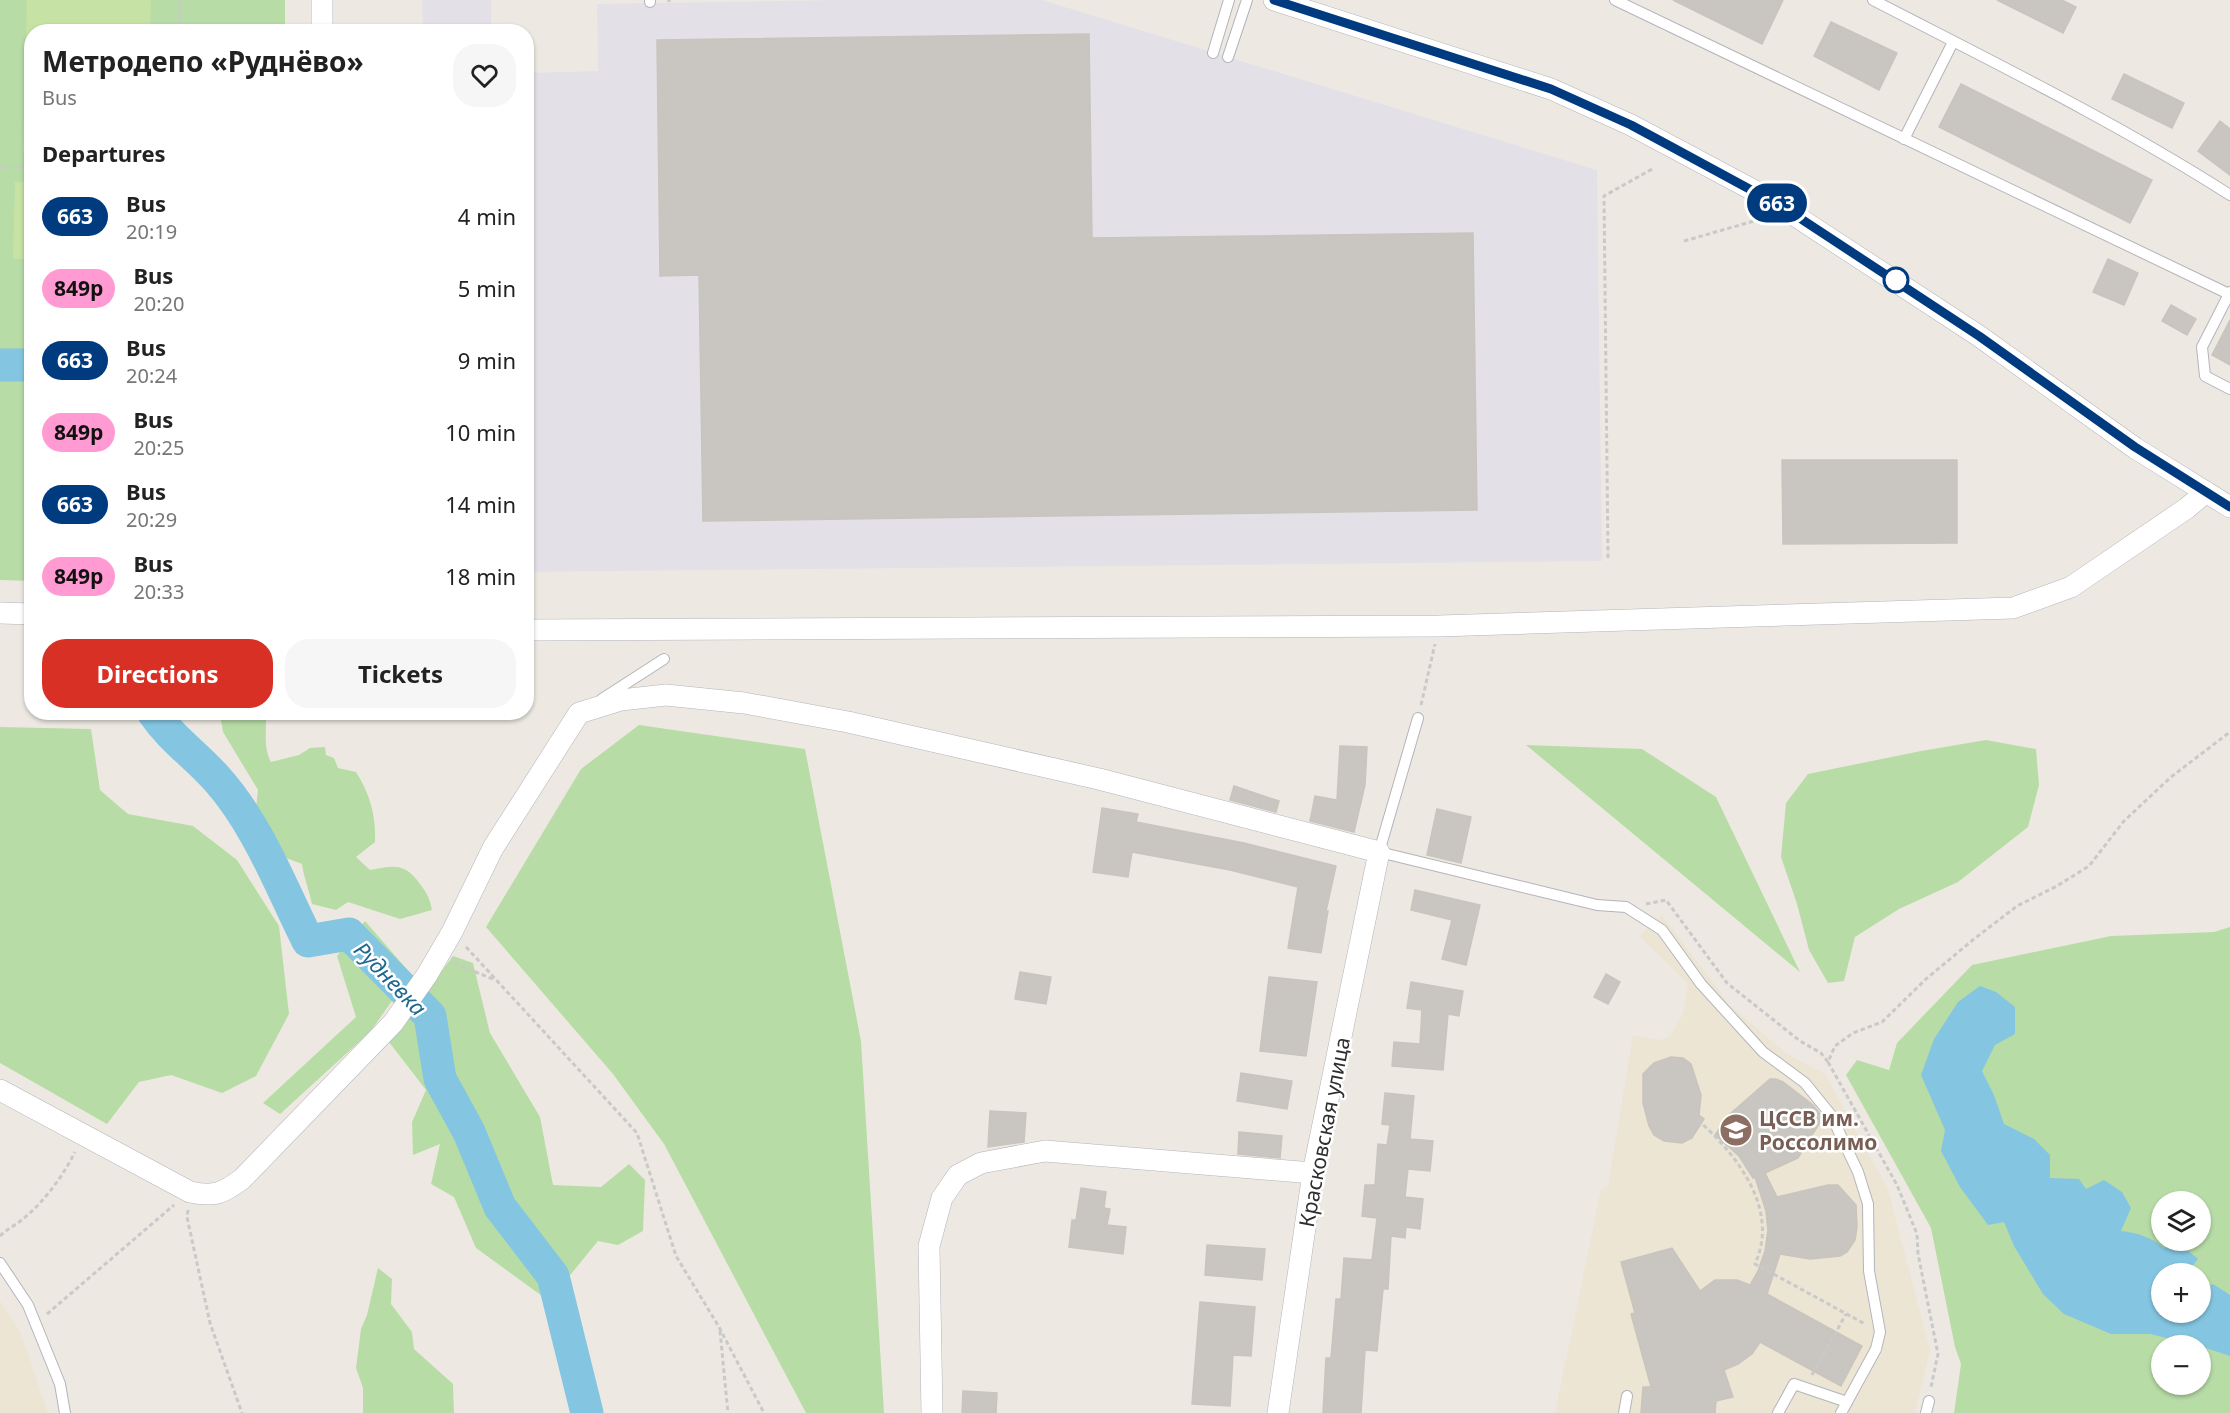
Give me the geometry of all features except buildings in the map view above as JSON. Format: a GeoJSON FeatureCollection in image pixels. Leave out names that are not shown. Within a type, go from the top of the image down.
{"type":"FeatureCollection","features":[{"type":"Feature","properties":{"kind":"street"},"geometry":{"type":"LineString","coordinates":[[322,0],[322,24]]}},
{"type":"Feature","properties":{"kind":"street"},"geometry":{"type":"LineString","coordinates":[[1274,0],[1551,89],[1631,125],[1768,198],[1979,336],[2135,447],[2230,507]]}},
{"type":"Feature","properties":{"kind":"street"},"geometry":{"type":"LineString","coordinates":[[534,630],[1440,626],[2013,608],[2071,587],[2187,508],[2206,492]]}},
{"type":"Feature","properties":{"kind":"street"},"geometry":{"type":"LineString","coordinates":[[0,613],[24,614]]}},
{"type":"Feature","properties":{"kind":"street"},"geometry":{"type":"LineString","coordinates":[[0,1090],[189,1192],[206,1195],[224,1192],[242,1179],[393,1023],[438,957],[494,848],[579,713],[621,700],[666,695],[744,704],[848,722],[1099,779],[1379,852]]}},
{"type":"Feature","properties":{"kind":"street","name":"Красковская улица"},"geometry":{"type":"LineString","coordinates":[[1278,1413],[1313,1173],[1379,852]]}},
{"type":"Feature","properties":{"kind":"street"},"geometry":{"type":"LineString","coordinates":[[932,1413],[929,1246],[942,1198],[958,1175],[981,1163],[1045,1151],[1313,1173]]}},
{"type":"Feature","properties":{"kind":"lane"},"geometry":{"type":"LineString","coordinates":[[1213,53],[1229,0]]}},
{"type":"Feature","properties":{"kind":"lane"},"geometry":{"type":"LineString","coordinates":[[1228,57],[1247,0]]}},
{"type":"Feature","properties":{"kind":"lane"},"geometry":{"type":"LineString","coordinates":[[1615,0],[2229,293],[2202,347],[2205,376],[2230,389]]}},
{"type":"Feature","properties":{"kind":"lane"},"geometry":{"type":"LineString","coordinates":[[1873,0],[2087,111],[2185,166],[2230,195]]}},
{"type":"Feature","properties":{"kind":"lane"},"geometry":{"type":"LineString","coordinates":[[1904,139],[1953,42]]}},
{"type":"Feature","properties":{"kind":"lane"},"geometry":{"type":"LineString","coordinates":[[579,713],[664,659]]}},
{"type":"Feature","properties":{"kind":"lane"},"geometry":{"type":"LineString","coordinates":[[1418,718],[1379,852],[1597,905],[1626,907],[1662,930],[1709,993],[1763,1052],[1805,1083],[1831,1115],[1858,1172],[1866,1196],[1869,1270],[1880,1332],[1876,1349],[1841,1413]]}},
{"type":"Feature","properties":{"kind":"lane"},"geometry":{"type":"LineString","coordinates":[[0,1263],[28,1305],[60,1383],[65,1413]]}},
{"type":"Feature","properties":{"kind":"lane"},"geometry":{"type":"LineString","coordinates":[[1778,1413],[1794,1384],[1847,1402]]}},
{"type":"Feature","properties":{"kind":"lane"},"geometry":{"type":"LineString","coordinates":[[1624,1413],[1627,1396]]}},
{"type":"Feature","properties":{"kind":"lane"},"geometry":{"type":"LineString","coordinates":[[1926,1413],[1929,1401]]}},
{"type":"Feature","properties":{"kind":"path"},"geometry":{"type":"LineString","coordinates":[[180,0],[180,24]]}},
{"type":"Feature","properties":{"kind":"path"},"geometry":{"type":"LineString","coordinates":[[0,167],[24,166]]}},
{"type":"Feature","properties":{"kind":"path"},"geometry":{"type":"LineString","coordinates":[[1608,558],[1604,195],[1654,168]]}},
{"type":"Feature","properties":{"kind":"path"},"geometry":{"type":"LineString","coordinates":[[1684,241],[1754,221]]}},
{"type":"Feature","properties":{"kind":"path"},"geometry":{"type":"LineString","coordinates":[[1418,718],[1436,641]]}},
{"type":"Feature","properties":{"kind":"path"},"geometry":{"type":"LineString","coordinates":[[1828,1062],[1835,1046],[1853,1032],[1882,1022],[1926,979],[2017,906],[2057,886],[2089,866],[2124,821],[2171,777],[2230,732]]}},
{"type":"Feature","properties":{"kind":"path"},"geometry":{"type":"LineString","coordinates":[[1626,907],[1666,900],[1727,983],[1800,1041],[1821,1053],[1828,1062],[1897,1185],[1917,1234],[1918,1254],[1938,1354],[1929,1401]]}},
{"type":"Feature","properties":{"kind":"path"},"geometry":{"type":"LineString","coordinates":[[452,932],[637,1133],[676,1256],[719,1327],[764,1413]]}},
{"type":"Feature","properties":{"kind":"path"},"geometry":{"type":"LineString","coordinates":[[438,957],[498,981]]}},
{"type":"Feature","properties":{"kind":"path"},"geometry":{"type":"LineString","coordinates":[[1698,1120],[1734,1158],[1755,1193],[1761,1212],[1763,1230],[1755,1264],[1880,1332]]}},
{"type":"Feature","properties":{"kind":"path"},"geometry":{"type":"LineString","coordinates":[[0,1236],[23,1220],[48,1193],[77,1149],[91,1140]]}},
{"type":"Feature","properties":{"kind":"path"},"geometry":{"type":"LineString","coordinates":[[35,1324],[189,1192]]}},
{"type":"Feature","properties":{"kind":"path"},"geometry":{"type":"LineString","coordinates":[[189,1192],[187,1217],[210,1323],[242,1413]]}},
{"type":"Feature","properties":{"kind":"path"},"geometry":{"type":"LineString","coordinates":[[1805,1388],[1846,1314]]}},
{"type":"Feature","properties":{"kind":"path"},"geometry":{"type":"LineString","coordinates":[[719,1327],[728,1413]]}},
{"type":"Feature","properties":{"kind":"shaded area"},"geometry":{"type":"Polygon","coordinates":[[[422,0],[491,0],[491,24],[423,24],[422,0]]]}},
{"type":"Feature","properties":{"kind":"shaded area"},"geometry":{"type":"Polygon","coordinates":[[[836,0],[1042,0],[1597,170],[1602,561],[534,572],[534,73],[598,71],[597,4],[836,0]]]}},
{"type":"Feature","properties":{"kind":"shaded area","name":"ЦССВ им. Россолимо"},"geometry":{"type":"Polygon","coordinates":[[[1662,915],[1730,1005],[1787,1054],[1825,1074],[1888,1189],[1930,1350],[1915,1413],[1555,1413],[1601,1189],[1608,1186],[1633,1035],[1659,1040],[1670,1037],[1683,1013],[1688,984],[1639,936],[1662,915]]]}},
{"type":"Feature","properties":{"kind":"shaded area"},"geometry":{"type":"Polygon","coordinates":[[[0,1301],[21,1333],[48,1413],[0,1413],[0,1301]]]}},
{"type":"Feature","properties":{"kind":"green space"},"geometry":{"type":"Polygon","coordinates":[[[0,0],[285,0],[285,24],[24,24],[24,581],[0,580],[0,0]]]}},
{"type":"Feature","properties":{"kind":"green space"},"geometry":{"type":"Polygon","coordinates":[[[27,0],[151,0],[150,24],[26,24],[27,0]]]}},
{"type":"Feature","properties":{"kind":"green space"},"geometry":{"type":"Polygon","coordinates":[[[15,182],[24,182],[24,259],[13,259],[15,182]]]}},
{"type":"Feature","properties":{"kind":"green space"},"geometry":{"type":"Polygon","coordinates":[[[221,720],[266,720],[266,747],[271,762],[299,755],[310,748],[325,747],[326,755],[334,758],[338,768],[356,772],[371,805],[375,842],[356,857],[370,870],[398,867],[409,872],[425,890],[432,910],[400,919],[348,902],[336,910],[312,904],[302,864],[278,855],[276,842],[256,808],[258,790],[223,732],[221,720]]]}},
{"type":"Feature","properties":{"kind":"green space"},"geometry":{"type":"Polygon","coordinates":[[[639,725],[805,749],[861,1041],[884,1413],[806,1413],[664,1144],[613,1074],[486,927],[581,769],[639,725]]]}},
{"type":"Feature","properties":{"kind":"green space"},"geometry":{"type":"Polygon","coordinates":[[[0,727],[91,729],[100,790],[128,814],[193,826],[237,860],[279,926],[289,1014],[256,1076],[222,1093],[171,1075],[139,1082],[107,1124],[0,1063],[0,727]]]}},
{"type":"Feature","properties":{"kind":"green space"},"geometry":{"type":"Polygon","coordinates":[[[1986,740],[2036,749],[2039,785],[2028,827],[1958,882],[1899,909],[1855,937],[1844,981],[1828,983],[1809,950],[1781,857],[1786,803],[1808,774],[1986,740]]]}},
{"type":"Feature","properties":{"kind":"green space"},"geometry":{"type":"Polygon","coordinates":[[[1526,745],[1642,749],[1716,797],[1800,972],[1526,745]]]}},
{"type":"Feature","properties":{"kind":"green space"},"geometry":{"type":"Polygon","coordinates":[[[365,921],[411,974],[370,1032],[280,1114],[263,1103],[356,1017],[337,956],[365,921]]]}},
{"type":"Feature","properties":{"kind":"green space"},"geometry":{"type":"Polygon","coordinates":[[[2230,927],[2230,1413],[1954,1413],[1961,1364],[1955,1347],[1931,1228],[1846,1075],[1857,1060],[1889,1070],[1897,1043],[1972,965],[2111,936],[2214,932],[2230,927]]]}},
{"type":"Feature","properties":{"kind":"green space"},"geometry":{"type":"Polygon","coordinates":[[[453,956],[473,963],[490,1033],[540,1117],[553,1185],[601,1187],[629,1164],[645,1180],[643,1231],[618,1245],[598,1241],[549,1301],[476,1248],[454,1197],[431,1184],[440,1144],[413,1155],[412,1122],[426,1090],[389,1042],[453,956]]]}},
{"type":"Feature","properties":{"kind":"green space"},"geometry":{"type":"Polygon","coordinates":[[[378,1268],[392,1279],[391,1304],[412,1332],[414,1349],[453,1384],[454,1413],[363,1413],[363,1388],[356,1368],[361,1329],[367,1315],[378,1268]]]}},
{"type":"Feature","properties":{"kind":"water"},"geometry":{"type":"Polygon","coordinates":[[[1980,986],[1996,992],[2015,1007],[2015,1034],[1995,1045],[1982,1071],[1994,1095],[2004,1124],[2034,1139],[2050,1155],[2050,1178],[2079,1179],[2086,1189],[2104,1180],[2122,1192],[2131,1208],[2121,1231],[2151,1240],[2151,1251],[2188,1251],[2198,1259],[2195,1263],[2151,1263],[2151,1323],[2211,1323],[2211,1285],[2213,1284],[2230,1295],[2230,1356],[2211,1350],[2211,1335],[2111,1334],[2064,1314],[2043,1294],[2014,1246],[2004,1222],[1988,1225],[1960,1187],[1941,1151],[1945,1130],[1921,1075],[1934,1039],[1958,1002],[1980,986]]]}},
{"type":"Feature","properties":{"kind":"waterway","name":"Рудневка"},"geometry":{"type":"LineString","coordinates":[[0,365],[24,365]]}},
{"type":"Feature","properties":{"kind":"waterway","name":"Рудневка"},"geometry":{"type":"LineString","coordinates":[[159,720],[209,770],[245,816],[268,857],[308,941],[349,934],[430,1016],[440,1079],[469,1132],[500,1207],[553,1276],[587,1413]]}},
{"type":"Feature","properties":{"kind":"bus line","name":"663"},"geometry":{"type":"LineString","coordinates":[[1274,0],[1551,89],[1631,125],[1786,209],[1979,336],[2135,447],[2230,507]]}},
{"type":"Feature","properties":{"kind":"place","name":"ЦССВ им. Россолимо"},"geometry":{"type":"Point","coordinates":[1736,1130]}}]}
